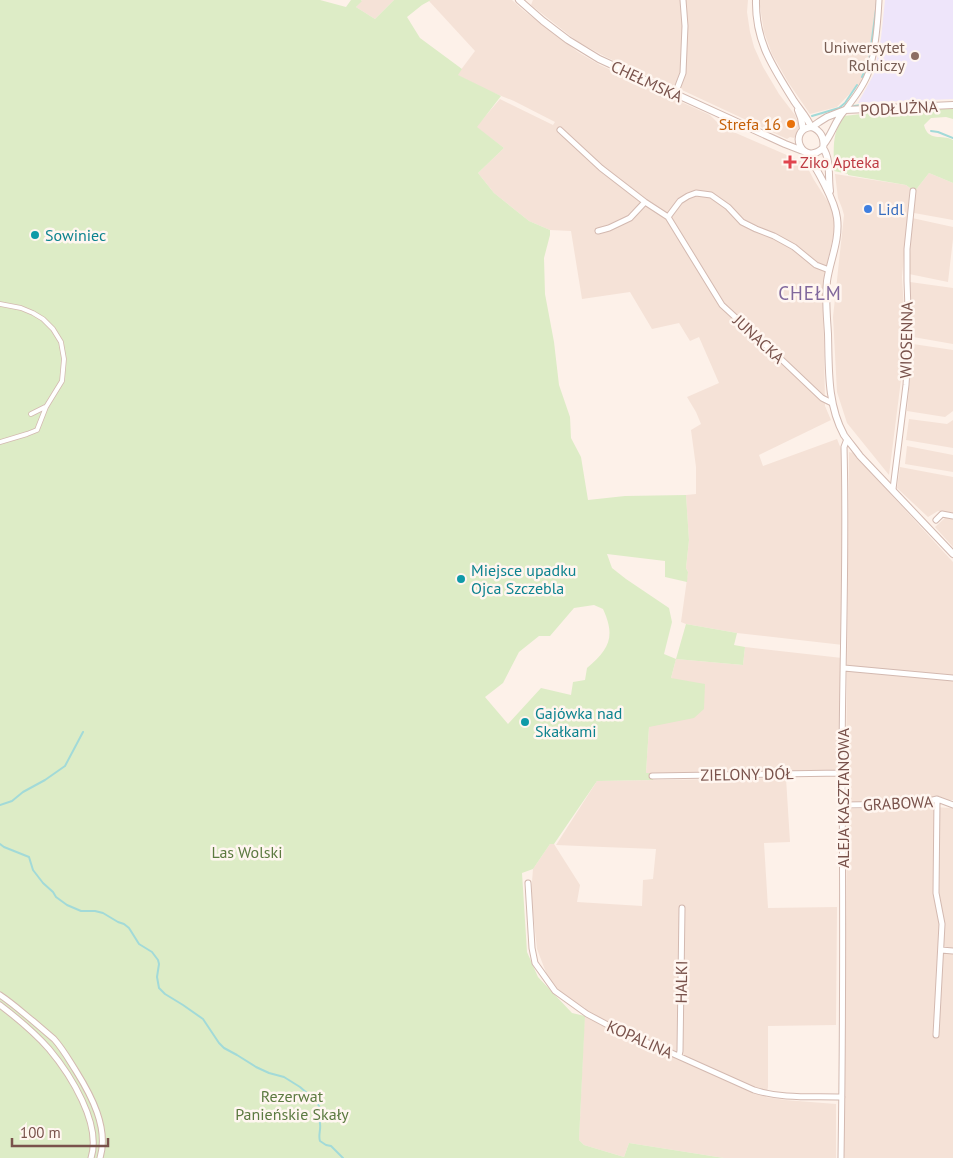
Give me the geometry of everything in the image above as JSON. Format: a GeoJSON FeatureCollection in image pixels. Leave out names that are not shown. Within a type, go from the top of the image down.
{"type":"FeatureCollection","features":[{"type":"Feature","properties":{"kind":"street","name":"CHEŁMSKA"},"geometry":{"type":"LineString","coordinates":[[519,0],[568,40],[599,59],[805,152]]}},
{"type":"Feature","properties":{"kind":"street"},"geometry":{"type":"LineString","coordinates":[[675,94],[683,73],[683,0]]}},
{"type":"Feature","properties":{"kind":"street"},"geometry":{"type":"LineString","coordinates":[[756,0],[759,32],[767,56],[796,104],[802,118],[803,129],[799,136],[795,141],[785,144]]}},
{"type":"Feature","properties":{"kind":"street"},"geometry":{"type":"LineString","coordinates":[[845,110],[869,72],[874,49],[879,0]]}},
{"type":"Feature","properties":{"kind":"street"},"geometry":{"type":"LineString","coordinates":[[796,104],[812,127],[821,133],[824,140],[823,146],[816,153],[810,154],[805,152]]}},
{"type":"Feature","properties":{"kind":"street","name":"PODŁUŻNA"},"geometry":{"type":"LineString","coordinates":[[812,127],[827,117],[845,110],[953,105]]}},
{"type":"Feature","properties":{"kind":"street","name":"PODŁUŻNA"},"geometry":{"type":"LineString","coordinates":[[823,146],[845,110]]}},
{"type":"Feature","properties":{"kind":"street"},"geometry":{"type":"LineString","coordinates":[[803,129],[812,127]]}},
{"type":"Feature","properties":{"kind":"street","name":"JUNACKA"},"geometry":{"type":"LineString","coordinates":[[560,130],[596,163],[645,202],[668,217],[722,305],[822,398],[832,403]]}},
{"type":"Feature","properties":{"kind":"street"},"geometry":{"type":"LineString","coordinates":[[799,136],[799,142],[815,166],[830,197],[838,223],[836,242],[829,270],[826,300],[829,385],[832,403],[840,427],[860,456],[953,554]]}},
{"type":"Feature","properties":{"kind":"street"},"geometry":{"type":"LineString","coordinates":[[823,146],[827,159],[830,197]]}},
{"type":"Feature","properties":{"kind":"street","name":"WIOSENNA"},"geometry":{"type":"LineString","coordinates":[[893,489],[906,385],[909,338],[906,281],[913,191]]}},
{"type":"Feature","properties":{"kind":"street"},"geometry":{"type":"LineString","coordinates":[[668,217],[680,201],[688,196],[696,193],[711,195],[728,207],[742,222],[794,246],[816,265],[829,270]]}},
{"type":"Feature","properties":{"kind":"street"},"geometry":{"type":"LineString","coordinates":[[598,231],[630,218],[645,202]]}},
{"type":"Feature","properties":{"kind":"street"},"geometry":{"type":"LineString","coordinates":[[0,304],[21,308],[43,319],[54,329],[61,342],[64,360],[62,381],[46,406],[36,430],[0,442]]}},
{"type":"Feature","properties":{"kind":"street"},"geometry":{"type":"LineString","coordinates":[[31,414],[46,406]]}},
{"type":"Feature","properties":{"kind":"street","name":"ALEJA KASZTANOWA"},"geometry":{"type":"LineString","coordinates":[[841,1158],[844,448],[847,439]]}},
{"type":"Feature","properties":{"kind":"street"},"geometry":{"type":"LineString","coordinates":[[936,520],[942,514],[953,516]]}},
{"type":"Feature","properties":{"kind":"street"},"geometry":{"type":"LineString","coordinates":[[844,668],[953,678]]}},
{"type":"Feature","properties":{"kind":"street","name":"ZIELONY DÓŁ"},"geometry":{"type":"LineString","coordinates":[[652,776],[842,773]]}},
{"type":"Feature","properties":{"kind":"street"},"geometry":{"type":"LineString","coordinates":[[936,1035],[942,924],[936,893],[937,799]]}},
{"type":"Feature","properties":{"kind":"street","name":"GRABOWA"},"geometry":{"type":"LineString","coordinates":[[843,805],[916,804],[937,799],[953,804]]}},
{"type":"Feature","properties":{"kind":"street","name":"KOPALINA"},"geometry":{"type":"LineString","coordinates":[[528,883],[532,948],[535,963],[556,991],[587,1014],[619,1031],[762,1092],[782,1095],[842,1097]]}},
{"type":"Feature","properties":{"kind":"street","name":"HALKI"},"geometry":{"type":"LineString","coordinates":[[679,1056],[682,908]]}},
{"type":"Feature","properties":{"kind":"street"},"geometry":{"type":"LineString","coordinates":[[941,950],[953,951]]}},
{"type":"Feature","properties":{"kind":"street"},"geometry":{"type":"LineString","coordinates":[[0,995],[54,1040],[70,1062],[89,1093],[96,1109],[103,1146],[100,1158]]}},
{"type":"Feature","properties":{"kind":"street"},"geometry":{"type":"LineString","coordinates":[[0,1005],[48,1048],[80,1097],[87,1111],[93,1138],[91,1158]]}},
{"type":"Feature","properties":{"kind":"shaded area"},"geometry":{"type":"Polygon","coordinates":[[[362,0],[394,0],[375,19],[356,7],[362,0]]]}},
{"type":"Feature","properties":{"kind":"shaded area"},"geometry":{"type":"Polygon","coordinates":[[[512,0],[578,52],[600,65],[710,115],[722,127],[805,163],[830,205],[835,222],[823,283],[825,406],[831,420],[759,455],[763,466],[837,439],[841,449],[842,481],[843,645],[737,633],[681,622],[688,572],[686,568],[689,540],[686,495],[696,494],[696,467],[691,430],[701,424],[687,397],[719,383],[699,337],[690,341],[679,323],[652,329],[630,292],[582,299],[571,231],[550,230],[529,221],[494,193],[478,173],[504,148],[476,127],[500,99],[553,125],[555,122],[457,75],[475,51],[429,1],[512,0]]]}},
{"type":"Feature","properties":{"kind":"shaded area"},"geometry":{"type":"Polygon","coordinates":[[[533,0],[748,0],[747,12],[754,47],[779,94],[795,115],[799,126],[797,133],[794,138],[790,137],[787,139],[606,57],[578,42],[531,5],[533,0]]]}},
{"type":"Feature","properties":{"kind":"shaded area"},"geometry":{"type":"Polygon","coordinates":[[[759,0],[877,0],[872,49],[863,80],[837,107],[810,114],[772,54],[764,32],[759,0]]]}},
{"type":"Feature","properties":{"kind":"shaded area","name":"Uniwersytet Rolniczy"},"geometry":{"type":"Polygon","coordinates":[[[885,0],[953,0],[953,99],[858,103],[874,74],[881,38],[885,0]]]}},
{"type":"Feature","properties":{"kind":"shaded area"},"geometry":{"type":"Polygon","coordinates":[[[929,173],[953,183],[953,220],[914,213],[915,191],[929,173]]]}},
{"type":"Feature","properties":{"kind":"shaded area"},"geometry":{"type":"Polygon","coordinates":[[[835,174],[906,185],[910,188],[902,277],[906,340],[889,475],[847,423],[837,392],[833,317],[844,215],[838,198],[835,174]]]}},
{"type":"Feature","properties":{"kind":"shaded area"},"geometry":{"type":"Polygon","coordinates":[[[912,218],[953,227],[948,282],[909,274],[912,218]]]}},
{"type":"Feature","properties":{"kind":"shaded area"},"geometry":{"type":"Polygon","coordinates":[[[910,282],[953,288],[953,344],[913,337],[910,282]]]}},
{"type":"Feature","properties":{"kind":"shaded area"},"geometry":{"type":"Polygon","coordinates":[[[913,344],[953,350],[953,411],[945,417],[907,411],[913,344]]]}},
{"type":"Feature","properties":{"kind":"shaded area"},"geometry":{"type":"Polygon","coordinates":[[[909,419],[947,424],[953,420],[953,448],[906,440],[909,419]]]}},
{"type":"Feature","properties":{"kind":"shaded area"},"geometry":{"type":"Polygon","coordinates":[[[907,446],[953,455],[953,472],[905,464],[907,446]]]}},
{"type":"Feature","properties":{"kind":"shaded area"},"geometry":{"type":"Polygon","coordinates":[[[849,452],[853,453],[953,562],[953,800],[855,803],[848,800],[846,774],[849,452]]]}},
{"type":"Feature","properties":{"kind":"shaded area"},"geometry":{"type":"Polygon","coordinates":[[[900,467],[953,477],[953,513],[938,511],[928,517],[897,488],[900,467]]]}},
{"type":"Feature","properties":{"kind":"shaded area"},"geometry":{"type":"Polygon","coordinates":[[[946,517],[953,519],[953,547],[935,527],[946,517]]]}},
{"type":"Feature","properties":{"kind":"shaded area"},"geometry":{"type":"Polygon","coordinates":[[[745,647],[842,658],[840,767],[836,771],[646,773],[649,727],[671,678],[676,659],[743,665],[745,647]]]}},
{"type":"Feature","properties":{"kind":"shaded area"},"geometry":{"type":"Polygon","coordinates":[[[786,778],[790,842],[764,843],[768,908],[837,907],[836,1025],[768,1026],[768,1087],[766,1097],[836,1104],[836,1158],[724,1158],[629,1143],[624,1157],[584,1145],[579,1140],[585,1008],[561,993],[547,975],[537,949],[531,895],[533,869],[550,844],[554,844],[580,885],[577,902],[642,906],[643,880],[653,879],[656,849],[556,845],[597,781],[786,778]]]}},
{"type":"Feature","properties":{"kind":"shaded area"},"geometry":{"type":"Polygon","coordinates":[[[953,808],[953,1158],[844,1158],[847,813],[851,809],[953,808]]]}},
{"type":"Feature","properties":{"kind":"green space","name":"Las Wolski"},"geometry":{"type":"Polygon","coordinates":[[[0,0],[320,0],[346,7],[351,0],[361,0],[356,7],[375,19],[394,0],[431,0],[407,17],[420,38],[462,69],[458,75],[501,96],[477,127],[504,148],[478,173],[494,193],[529,221],[550,230],[544,258],[545,294],[554,342],[559,385],[570,417],[571,438],[581,457],[588,500],[625,496],[686,495],[689,540],[686,568],[688,572],[687,582],[665,577],[665,561],[607,554],[612,568],[669,608],[672,622],[664,654],[676,659],[671,678],[705,684],[704,709],[694,718],[649,727],[646,773],[655,773],[653,780],[597,781],[554,844],[550,844],[533,869],[522,873],[527,952],[538,977],[572,1013],[585,1016],[579,1140],[584,1145],[624,1157],[629,1143],[724,1158],[0,1158],[0,0]],[[594,605],[574,608],[550,636],[539,636],[519,652],[503,683],[485,697],[508,724],[541,688],[571,695],[573,682],[585,680],[587,668],[601,655],[608,642],[609,627],[603,609],[594,605]]]}},
{"type":"Feature","properties":{"kind":"green space"},"geometry":{"type":"Polygon","coordinates":[[[953,108],[953,119],[946,117],[931,118],[924,125],[932,136],[953,140],[953,183],[929,173],[915,191],[910,190],[906,185],[834,171],[835,136],[844,116],[887,111],[953,108]]]}},
{"type":"Feature","properties":{"kind":"green space"},"geometry":{"type":"Polygon","coordinates":[[[686,624],[737,633],[734,645],[745,647],[743,665],[676,659],[686,624]]]}},
{"type":"Feature","properties":{"kind":"waterway"},"geometry":{"type":"LineString","coordinates":[[862,77],[869,61],[877,2]]}},
{"type":"Feature","properties":{"kind":"waterway"},"geometry":{"type":"LineString","coordinates":[[812,116],[839,108],[845,103],[857,85]]}},
{"type":"Feature","properties":{"kind":"waterway"},"geometry":{"type":"LineString","coordinates":[[854,106],[861,105]]}},
{"type":"Feature","properties":{"kind":"waterway"},"geometry":{"type":"LineString","coordinates":[[931,131],[953,138]]}},
{"type":"Feature","properties":{"kind":"waterway"},"geometry":{"type":"LineString","coordinates":[[0,805],[12,801],[65,766],[83,732]]}},
{"type":"Feature","properties":{"kind":"waterway"},"geometry":{"type":"LineString","coordinates":[[0,844],[29,857],[33,870],[43,883],[56,897],[67,905],[81,911],[103,913],[129,928],[139,944],[152,952],[158,960],[157,977],[159,988],[165,994],[203,1019],[224,1048],[256,1067],[284,1077],[300,1087],[315,1100],[319,1106],[320,1141],[331,1146],[343,1158]]}},
{"type":"Feature","properties":{"kind":"place","name":"Uniwersytet Rolniczy"},"geometry":{"type":"Point","coordinates":[915,56]}},
{"type":"Feature","properties":{"kind":"place","name":"Strefa 16"},"geometry":{"type":"Point","coordinates":[791,124]}},
{"type":"Feature","properties":{"kind":"place","name":"Ziko Apteka"},"geometry":{"type":"Point","coordinates":[790,162]}},
{"type":"Feature","properties":{"kind":"place","name":"Lidl"},"geometry":{"type":"Point","coordinates":[868,209]}},
{"type":"Feature","properties":{"kind":"place","name":"Sowiniec"},"geometry":{"type":"Point","coordinates":[35,235]}},
{"type":"Feature","properties":{"kind":"place","name":"Miejsce upadku Ojca Szczebla"},"geometry":{"type":"Point","coordinates":[461,579]}},
{"type":"Feature","properties":{"kind":"place","name":"Gajówka nad Skałkami"},"geometry":{"type":"Point","coordinates":[525,722]}},
{"type":"Feature","properties":{"kind":"district","name":"CHEŁM"},"geometry":{"type":"Point","coordinates":[810,293]}},
{"type":"Feature","properties":{"kind":"park label","name":"Rezerwat Panieńskie Skały"},"geometry":{"type":"Point","coordinates":[292,1105]}}]}
